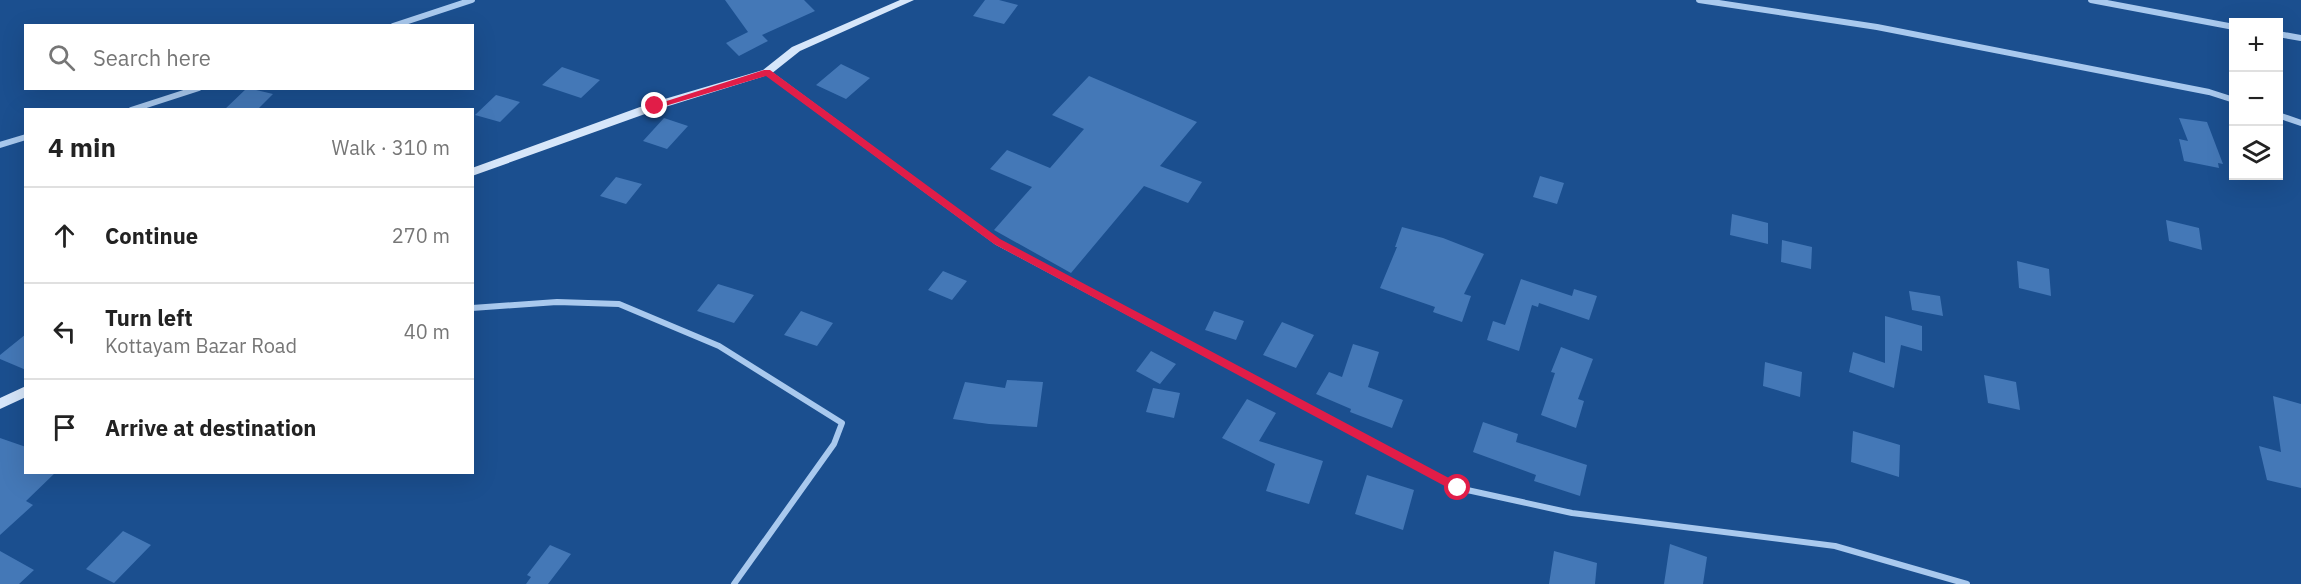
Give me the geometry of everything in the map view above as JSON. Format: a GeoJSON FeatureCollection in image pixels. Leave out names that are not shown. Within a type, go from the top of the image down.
{"type":"FeatureCollection","features":[{"type":"Feature","properties":{"kind":"main road"},"geometry":{"type":"LineString","coordinates":[[474,171],[655,106],[767,72],[796,49],[909,0]]}},
{"type":"Feature","properties":{"kind":"main road"},"geometry":{"type":"LineString","coordinates":[[0,404],[24,392]]}},
{"type":"Feature","properties":{"kind":"street"},"geometry":{"type":"LineString","coordinates":[[399,24],[472,0]]}},
{"type":"Feature","properties":{"kind":"street"},"geometry":{"type":"LineString","coordinates":[[1699,0],[1888,29],[2210,92],[2229,98]]}},
{"type":"Feature","properties":{"kind":"street"},"geometry":{"type":"LineString","coordinates":[[2091,0],[2229,26]]}},
{"type":"Feature","properties":{"kind":"street"},"geometry":{"type":"LineString","coordinates":[[2283,35],[2301,38]]}},
{"type":"Feature","properties":{"kind":"street"},"geometry":{"type":"LineString","coordinates":[[767,72],[997,242],[1458,488],[1572,513],[1835,546],[1968,584]]}},
{"type":"Feature","properties":{"kind":"street"},"geometry":{"type":"LineString","coordinates":[[137,108],[193,90]]}},
{"type":"Feature","properties":{"kind":"street"},"geometry":{"type":"LineString","coordinates":[[2283,117],[2301,123]]}},
{"type":"Feature","properties":{"kind":"street"},"geometry":{"type":"LineString","coordinates":[[0,145],[24,138]]}},
{"type":"Feature","properties":{"kind":"street"},"geometry":{"type":"LineString","coordinates":[[474,308],[557,302],[619,304],[719,346],[842,423],[834,444],[734,584]]}},
{"type":"Feature","properties":{"kind":"building"},"geometry":{"type":"Polygon","coordinates":[[[725,0],[804,0],[815,11],[762,35],[768,41],[739,56],[726,43],[748,32],[725,0]]]}},
{"type":"Feature","properties":{"kind":"building"},"geometry":{"type":"Polygon","coordinates":[[[985,0],[999,0],[1018,5],[1004,24],[973,16],[985,0]]]}},
{"type":"Feature","properties":{"kind":"building"},"geometry":{"type":"Polygon","coordinates":[[[841,64],[870,78],[846,99],[816,85],[841,64]]]}},
{"type":"Feature","properties":{"kind":"building"},"geometry":{"type":"Polygon","coordinates":[[[562,67],[600,80],[581,98],[542,85],[562,67]]]}},
{"type":"Feature","properties":{"kind":"building"},"geometry":{"type":"Polygon","coordinates":[[[1089,76],[1197,122],[1160,166],[1202,182],[1188,203],[1144,186],[1071,273],[994,230],[1032,187],[990,169],[1007,150],[1050,168],[1084,129],[1052,115],[1089,76]]]}},
{"type":"Feature","properties":{"kind":"building"},"geometry":{"type":"Polygon","coordinates":[[[245,90],[273,94],[259,108],[226,108],[245,90]]]}},
{"type":"Feature","properties":{"kind":"building"},"geometry":{"type":"Polygon","coordinates":[[[496,95],[520,102],[500,122],[475,115],[496,95]]]}},
{"type":"Feature","properties":{"kind":"building"},"geometry":{"type":"Polygon","coordinates":[[[664,118],[688,126],[667,149],[643,141],[664,118]]]}},
{"type":"Feature","properties":{"kind":"building"},"geometry":{"type":"Polygon","coordinates":[[[2179,118],[2207,122],[2223,164],[2218,163],[2219,168],[2184,161],[2179,139],[2188,141],[2179,118]]]}},
{"type":"Feature","properties":{"kind":"building"},"geometry":{"type":"Polygon","coordinates":[[[1540,176],[1564,183],[1557,204],[1533,197],[1540,176]]]}},
{"type":"Feature","properties":{"kind":"building"},"geometry":{"type":"Polygon","coordinates":[[[616,177],[642,184],[626,204],[600,196],[616,177]]]}},
{"type":"Feature","properties":{"kind":"building"},"geometry":{"type":"Polygon","coordinates":[[[1732,214],[1768,223],[1768,244],[1730,235],[1732,214]]]}},
{"type":"Feature","properties":{"kind":"building"},"geometry":{"type":"Polygon","coordinates":[[[2166,220],[2199,228],[2202,250],[2169,241],[2166,220]]]}},
{"type":"Feature","properties":{"kind":"building"},"geometry":{"type":"Polygon","coordinates":[[[1402,227],[1443,238],[1484,254],[1464,294],[1471,296],[1462,322],[1433,312],[1435,307],[1380,288],[1397,247],[1395,247],[1402,227]]]}},
{"type":"Feature","properties":{"kind":"building"},"geometry":{"type":"Polygon","coordinates":[[[1782,240],[1812,247],[1811,269],[1781,262],[1782,240]]]}},
{"type":"Feature","properties":{"kind":"building"},"geometry":{"type":"Polygon","coordinates":[[[2017,261],[2049,269],[2051,296],[2019,288],[2017,261]]]}},
{"type":"Feature","properties":{"kind":"building"},"geometry":{"type":"Polygon","coordinates":[[[943,271],[967,281],[952,300],[928,290],[943,271]]]}},
{"type":"Feature","properties":{"kind":"building"},"geometry":{"type":"Polygon","coordinates":[[[1521,279],[1572,296],[1574,289],[1597,296],[1589,320],[1539,303],[1538,307],[1532,305],[1519,351],[1487,340],[1493,321],[1505,325],[1521,279]]]}},
{"type":"Feature","properties":{"kind":"building"},"geometry":{"type":"Polygon","coordinates":[[[718,284],[754,295],[734,323],[697,311],[718,284]]]}},
{"type":"Feature","properties":{"kind":"building"},"geometry":{"type":"Polygon","coordinates":[[[1909,291],[1940,296],[1943,316],[1912,310],[1909,291]]]}},
{"type":"Feature","properties":{"kind":"building"},"geometry":{"type":"Polygon","coordinates":[[[801,311],[833,323],[817,346],[784,335],[801,311]]]}},
{"type":"Feature","properties":{"kind":"building"},"geometry":{"type":"Polygon","coordinates":[[[1214,311],[1244,321],[1236,340],[1205,330],[1214,311]]]}},
{"type":"Feature","properties":{"kind":"building"},"geometry":{"type":"Polygon","coordinates":[[[1885,316],[1922,326],[1922,351],[1901,345],[1894,388],[1849,372],[1853,352],[1885,363],[1885,316]]]}},
{"type":"Feature","properties":{"kind":"building"},"geometry":{"type":"Polygon","coordinates":[[[1282,322],[1314,335],[1296,368],[1263,355],[1282,322]]]}},
{"type":"Feature","properties":{"kind":"building"},"geometry":{"type":"Polygon","coordinates":[[[24,336],[24,369],[0,359],[0,355],[24,336]]]}},
{"type":"Feature","properties":{"kind":"building"},"geometry":{"type":"Polygon","coordinates":[[[1353,344],[1379,352],[1368,387],[1403,400],[1392,428],[1350,412],[1351,409],[1316,394],[1329,372],[1342,377],[1353,344]]]}},
{"type":"Feature","properties":{"kind":"building"},"geometry":{"type":"Polygon","coordinates":[[[1561,347],[1593,359],[1578,399],[1584,401],[1576,428],[1541,415],[1555,373],[1551,372],[1561,347]]]}},
{"type":"Feature","properties":{"kind":"building"},"geometry":{"type":"Polygon","coordinates":[[[1151,351],[1176,364],[1160,384],[1136,371],[1151,351]]]}},
{"type":"Feature","properties":{"kind":"building"},"geometry":{"type":"Polygon","coordinates":[[[1765,362],[1802,372],[1800,397],[1763,386],[1765,362]]]}},
{"type":"Feature","properties":{"kind":"building"},"geometry":{"type":"Polygon","coordinates":[[[1984,375],[2016,382],[2020,410],[1988,403],[1984,375]]]}},
{"type":"Feature","properties":{"kind":"building"},"geometry":{"type":"Polygon","coordinates":[[[1007,380],[1043,382],[1037,427],[953,419],[965,382],[1005,388],[1007,380]]]}},
{"type":"Feature","properties":{"kind":"building"},"geometry":{"type":"Polygon","coordinates":[[[1153,388],[1180,393],[1174,418],[1146,412],[1153,388]]]}},
{"type":"Feature","properties":{"kind":"building"},"geometry":{"type":"Polygon","coordinates":[[[2273,396],[2301,404],[2301,488],[2267,480],[2259,446],[2281,452],[2273,396]]]}},
{"type":"Feature","properties":{"kind":"building"},"geometry":{"type":"Polygon","coordinates":[[[1247,399],[1276,413],[1259,441],[1323,461],[1309,504],[1266,491],[1275,464],[1222,438],[1247,399]]]}},
{"type":"Feature","properties":{"kind":"building"},"geometry":{"type":"Polygon","coordinates":[[[1483,422],[1518,434],[1516,442],[1587,465],[1580,496],[1534,481],[1536,475],[1473,452],[1483,422]]]}},
{"type":"Feature","properties":{"kind":"building"},"geometry":{"type":"Polygon","coordinates":[[[1853,431],[1900,445],[1899,477],[1851,462],[1853,431]]]}},
{"type":"Feature","properties":{"kind":"building"},"geometry":{"type":"Polygon","coordinates":[[[0,438],[24,446],[24,474],[54,474],[26,501],[33,505],[0,535],[0,438]]]}},
{"type":"Feature","properties":{"kind":"building"},"geometry":{"type":"Polygon","coordinates":[[[1367,475],[1414,490],[1403,530],[1355,514],[1367,475]]]}},
{"type":"Feature","properties":{"kind":"building"},"geometry":{"type":"Polygon","coordinates":[[[123,531],[151,545],[114,583],[86,569],[123,531]]]}},
{"type":"Feature","properties":{"kind":"building"},"geometry":{"type":"Polygon","coordinates":[[[1670,544],[1707,557],[1703,584],[1664,584],[1670,544]]]}},
{"type":"Feature","properties":{"kind":"building"},"geometry":{"type":"Polygon","coordinates":[[[550,545],[571,554],[548,584],[526,584],[531,577],[527,575],[550,545]]]}},
{"type":"Feature","properties":{"kind":"building"},"geometry":{"type":"Polygon","coordinates":[[[0,551],[34,570],[19,584],[0,584],[0,551]]]}},
{"type":"Feature","properties":{"kind":"building"},"geometry":{"type":"Polygon","coordinates":[[[1554,551],[1597,563],[1595,584],[1549,584],[1554,551]]]}},
{"type":"Feature","properties":{"kind":"route"},"geometry":{"type":"LineString","coordinates":[[655,106],[767,72],[997,242],[1458,488]]}}]}
